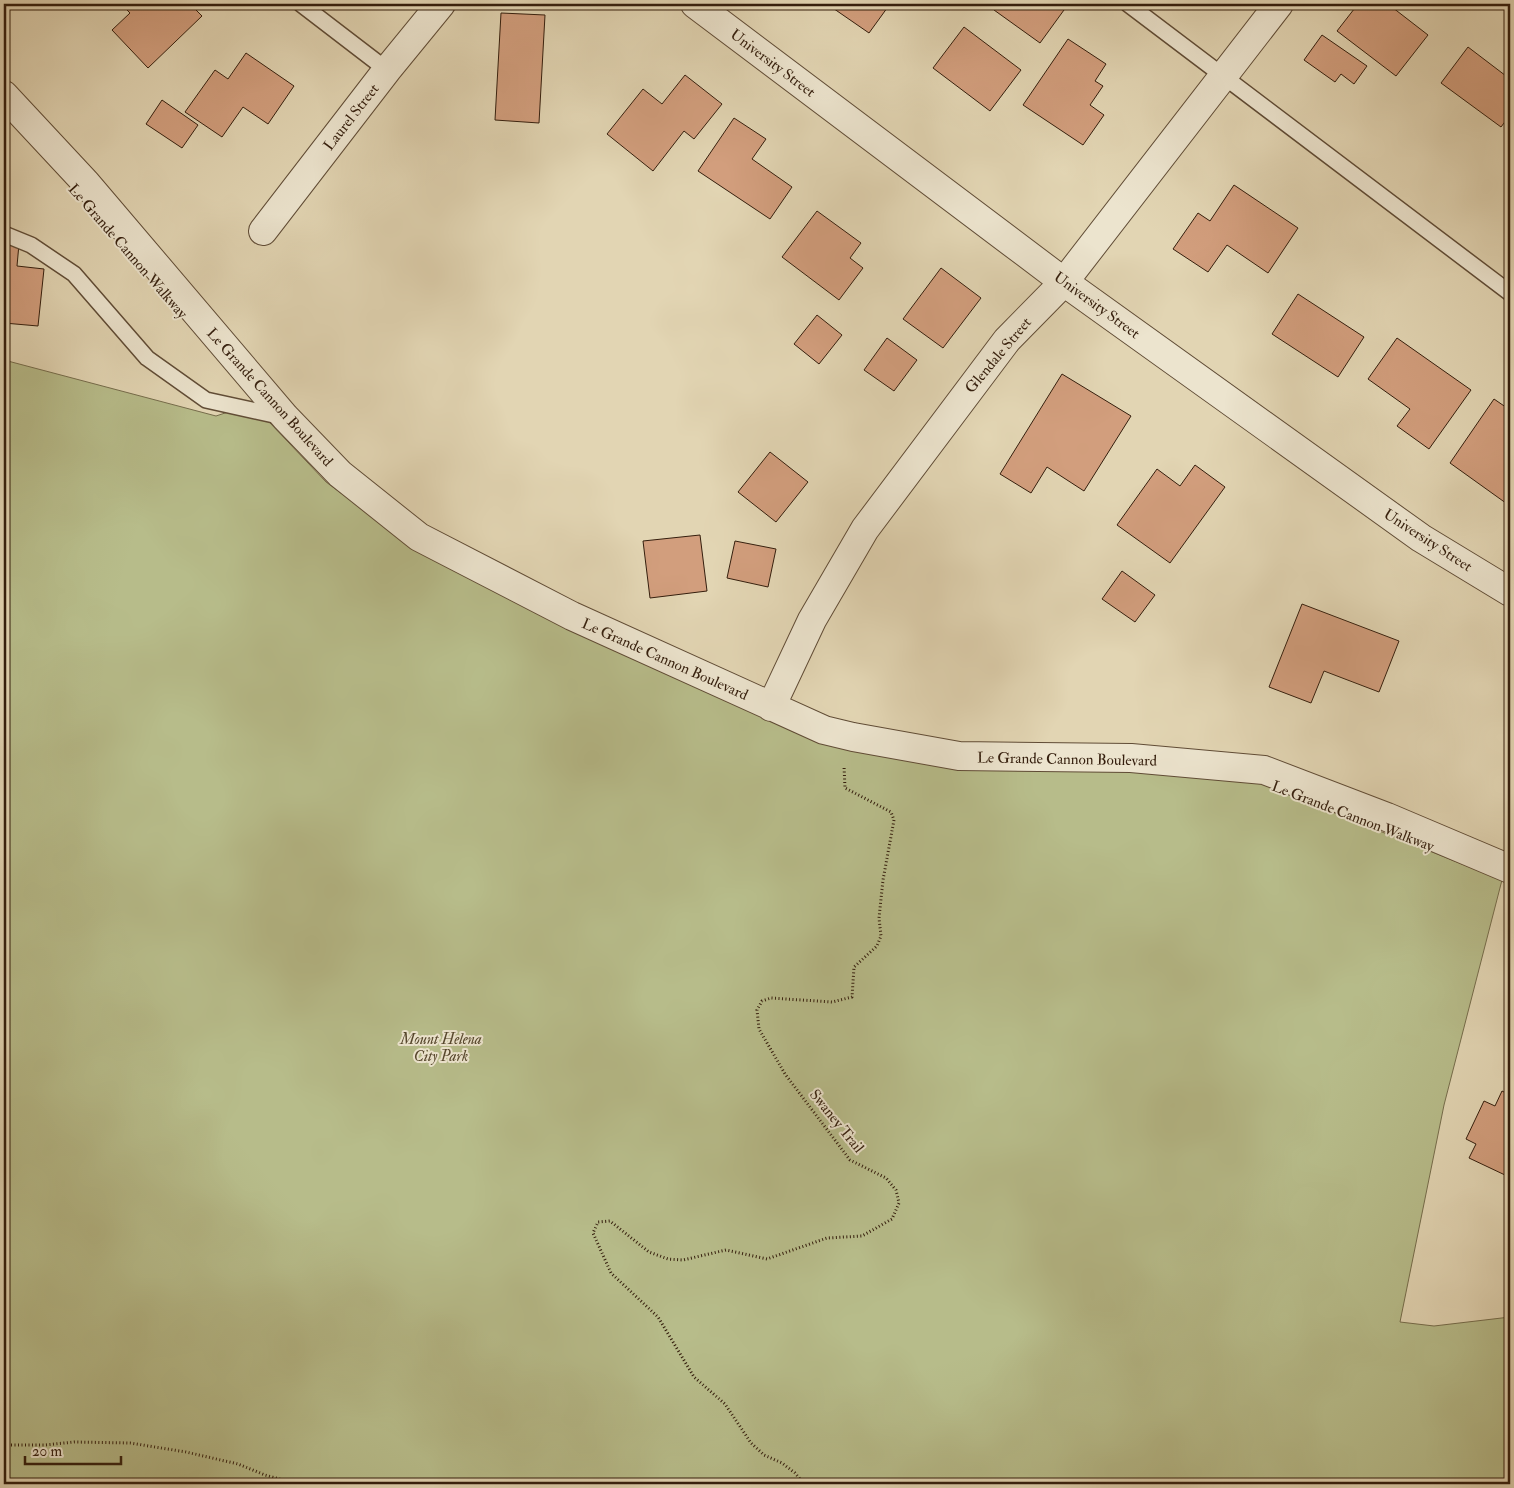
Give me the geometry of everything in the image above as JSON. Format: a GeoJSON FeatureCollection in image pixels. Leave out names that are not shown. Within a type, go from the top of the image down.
{"type":"FeatureCollection","features":[{"type":"Feature","properties":{"kind":"street","name":"Laurel Street"},"geometry":{"type":"LineString","coordinates":[[262,231],[386,70],[441,4]]}},
{"type":"Feature","properties":{"kind":"street","name":"University Street"},"geometry":{"type":"LineString","coordinates":[[695,4],[1064,282],[1421,538],[1510,592]]}},
{"type":"Feature","properties":{"kind":"street","name":"Glendale Street"},"geometry":{"type":"LineString","coordinates":[[771,707],[812,620],[865,529],[1007,340],[1064,282],[1280,4]]}},
{"type":"Feature","properties":{"kind":"street","name":"Le Grande Cannon Boulevard"},"geometry":{"type":"LineString","coordinates":[[4,95],[86,183],[285,417],[340,474],[419,537],[572,616],[824,730],[959,756],[1131,758],[1264,770],[1386,817],[1510,869]]}},
{"type":"Feature","properties":{"kind":"lane"},"geometry":{"type":"LineString","coordinates":[[301,4],[386,70]]}},
{"type":"Feature","properties":{"kind":"lane"},"geometry":{"type":"LineString","coordinates":[[1128,4],[1510,293]]}},
{"type":"Feature","properties":{"kind":"lane"},"geometry":{"type":"LineString","coordinates":[[4,234],[31,245],[74,274],[147,358],[206,400],[285,417]]}},
{"type":"Feature","properties":{"kind":"path","name":"Swaney Trail"},"geometry":{"type":"LineString","coordinates":[[804,1484],[795,1473],[782,1463],[764,1455],[751,1443],[724,1404],[694,1377],[658,1317],[611,1273],[593,1233],[598,1222],[610,1221],[649,1252],[668,1259],[683,1260],[726,1250],[767,1259],[827,1238],[862,1236],[892,1218],[899,1203],[896,1190],[886,1178],[850,1160],[785,1074],[759,1029],[757,1010],[762,1001],[772,998],[832,1002],[852,998],[854,967],[877,946],[881,936],[879,918],[883,880],[894,820],[891,812],[845,788],[844,760],[853,737]]}},
{"type":"Feature","properties":{"kind":"path"},"geometry":{"type":"LineString","coordinates":[[4,1445],[45,1445],[74,1442],[130,1443],[186,1452],[238,1464],[264,1475],[297,1484]]}},
{"type":"Feature","properties":{"kind":"green space","name":"Mount Helena City Park"},"geometry":{"type":"Polygon","coordinates":[[[4,360],[216,416],[252,404],[326,482],[427,556],[794,732],[882,753],[1149,767],[1252,780],[1502,880],[1444,1105],[1400,1322],[1434,1326],[1510,1317],[1510,1484],[4,1484],[4,360]]]}},
{"type":"Feature","properties":{"kind":"building"},"geometry":{"type":"Polygon","coordinates":[[[121,4],[190,4],[202,16],[148,68],[112,30],[130,13],[121,4]]]}},
{"type":"Feature","properties":{"kind":"building"},"geometry":{"type":"Polygon","coordinates":[[[827,4],[890,4],[869,33],[827,4]]]}},
{"type":"Feature","properties":{"kind":"building"},"geometry":{"type":"Polygon","coordinates":[[[999,4],[1055,4],[1064,10],[1040,43],[994,10],[999,4]]]}},
{"type":"Feature","properties":{"kind":"building"},"geometry":{"type":"Polygon","coordinates":[[[1358,4],[1388,4],[1428,35],[1396,76],[1337,31],[1358,4]]]}},
{"type":"Feature","properties":{"kind":"building"},"geometry":{"type":"Polygon","coordinates":[[[501,13],[545,15],[539,123],[495,120],[501,13]]]}},
{"type":"Feature","properties":{"kind":"building"},"geometry":{"type":"Polygon","coordinates":[[[964,27],[1021,70],[990,111],[933,68],[964,27]]]}},
{"type":"Feature","properties":{"kind":"building"},"geometry":{"type":"Polygon","coordinates":[[[1322,35],[1367,66],[1354,84],[1341,74],[1335,82],[1304,60],[1322,35]]]}},
{"type":"Feature","properties":{"kind":"building"},"geometry":{"type":"Polygon","coordinates":[[[1068,39],[1106,64],[1095,81],[1103,86],[1090,105],[1104,115],[1083,145],[1023,105],[1068,39]]]}},
{"type":"Feature","properties":{"kind":"building"},"geometry":{"type":"Polygon","coordinates":[[[1468,47],[1510,79],[1510,115],[1501,127],[1441,83],[1468,47]]]}},
{"type":"Feature","properties":{"kind":"building"},"geometry":{"type":"Polygon","coordinates":[[[246,53],[294,86],[268,124],[243,107],[222,137],[185,112],[215,70],[228,79],[246,53]]]}},
{"type":"Feature","properties":{"kind":"building"},"geometry":{"type":"Polygon","coordinates":[[[685,75],[722,104],[694,139],[684,131],[653,171],[607,134],[643,89],[662,104],[685,75]]]}},
{"type":"Feature","properties":{"kind":"building"},"geometry":{"type":"Polygon","coordinates":[[[162,100],[198,125],[182,148],[146,124],[162,100]]]}},
{"type":"Feature","properties":{"kind":"building"},"geometry":{"type":"Polygon","coordinates":[[[734,118],[766,139],[752,159],[792,187],[770,219],[698,171],[734,118]]]}},
{"type":"Feature","properties":{"kind":"building"},"geometry":{"type":"Polygon","coordinates":[[[1234,185],[1298,228],[1268,273],[1227,245],[1208,272],[1173,249],[1198,213],[1210,221],[1234,185]]]}},
{"type":"Feature","properties":{"kind":"building"},"geometry":{"type":"Polygon","coordinates":[[[817,211],[861,243],[850,258],[863,268],[839,300],[782,257],[817,211]]]}},
{"type":"Feature","properties":{"kind":"building"},"geometry":{"type":"Polygon","coordinates":[[[4,242],[19,244],[17,266],[44,269],[38,326],[4,323],[4,242]]]}},
{"type":"Feature","properties":{"kind":"building"},"geometry":{"type":"Polygon","coordinates":[[[941,268],[981,298],[943,348],[903,319],[941,268]]]}},
{"type":"Feature","properties":{"kind":"building"},"geometry":{"type":"Polygon","coordinates":[[[1298,294],[1364,337],[1338,377],[1272,334],[1298,294]]]}},
{"type":"Feature","properties":{"kind":"building"},"geometry":{"type":"Polygon","coordinates":[[[817,315],[842,335],[819,364],[794,344],[817,315]]]}},
{"type":"Feature","properties":{"kind":"building"},"geometry":{"type":"Polygon","coordinates":[[[887,338],[917,360],[894,391],[864,370],[887,338]]]}},
{"type":"Feature","properties":{"kind":"building"},"geometry":{"type":"Polygon","coordinates":[[[1397,338],[1471,390],[1429,449],[1397,426],[1410,409],[1368,379],[1397,338]]]}},
{"type":"Feature","properties":{"kind":"building"},"geometry":{"type":"Polygon","coordinates":[[[1062,374],[1131,416],[1084,491],[1047,467],[1031,493],[1000,474],[1062,374]]]}},
{"type":"Feature","properties":{"kind":"building"},"geometry":{"type":"Polygon","coordinates":[[[1494,399],[1510,410],[1510,506],[1450,463],[1494,399]]]}},
{"type":"Feature","properties":{"kind":"building"},"geometry":{"type":"Polygon","coordinates":[[[770,452],[808,482],[776,522],[738,492],[770,452]]]}},
{"type":"Feature","properties":{"kind":"building"},"geometry":{"type":"Polygon","coordinates":[[[1195,465],[1225,487],[1170,563],[1117,525],[1157,469],[1180,486],[1195,465]]]}},
{"type":"Feature","properties":{"kind":"building"},"geometry":{"type":"Polygon","coordinates":[[[700,535],[707,591],[650,598],[643,541],[700,535]]]}},
{"type":"Feature","properties":{"kind":"building"},"geometry":{"type":"Polygon","coordinates":[[[735,541],[776,549],[768,587],[727,578],[735,541]]]}},
{"type":"Feature","properties":{"kind":"building"},"geometry":{"type":"Polygon","coordinates":[[[1122,571],[1155,595],[1135,622],[1102,599],[1122,571]]]}},
{"type":"Feature","properties":{"kind":"building"},"geometry":{"type":"Polygon","coordinates":[[[1302,604],[1399,641],[1379,692],[1324,671],[1311,703],[1269,687],[1302,604]]]}},
{"type":"Feature","properties":{"kind":"building"},"geometry":{"type":"Polygon","coordinates":[[[1502,1091],[1510,1095],[1510,1166],[1505,1175],[1469,1158],[1476,1144],[1466,1139],[1484,1101],[1495,1106],[1502,1091]]]}}]}
